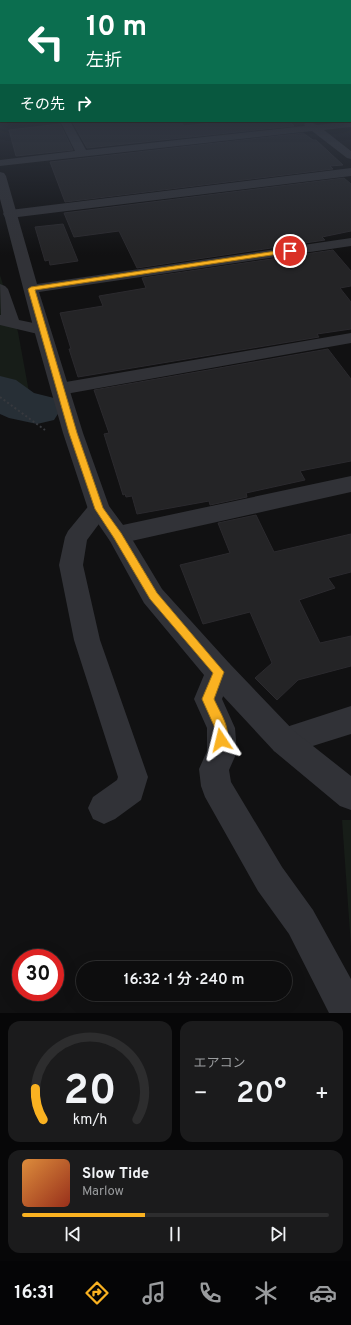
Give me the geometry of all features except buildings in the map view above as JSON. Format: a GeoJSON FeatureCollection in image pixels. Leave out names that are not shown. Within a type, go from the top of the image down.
{"type":"FeatureCollection","features":[{"type":"Feature","properties":{"kind":"street"},"geometry":{"type":"LineString","coordinates":[[0,163],[22,160]]}},
{"type":"Feature","properties":{"kind":"street"},"geometry":{"type":"LineString","coordinates":[[10,214],[351,172]]}},
{"type":"Feature","properties":{"kind":"street"},"geometry":{"type":"LineString","coordinates":[[0,176],[42,330],[73,433],[99,509],[118,536],[153,596],[219,672],[284,741],[351,795]]}},
{"type":"Feature","properties":{"kind":"street"},"geometry":{"type":"LineString","coordinates":[[31,289],[351,242]]}},
{"type":"Feature","properties":{"kind":"street"},"geometry":{"type":"LineString","coordinates":[[0,289],[6,322],[42,330]]}},
{"type":"Feature","properties":{"kind":"street"},"geometry":{"type":"LineString","coordinates":[[60,389],[351,338]]}},
{"type":"Feature","properties":{"kind":"street"},"geometry":{"type":"LineString","coordinates":[[118,536],[351,484]]}},
{"type":"Feature","properties":{"kind":"street"},"geometry":{"type":"LineString","coordinates":[[99,509],[76,537],[71,565],[87,640],[132,777],[130,789],[104,808]]}},
{"type":"Feature","properties":{"kind":"street"},"geometry":{"type":"LineString","coordinates":[[219,672],[208,699],[221,728],[222,752],[214,769],[216,786],[270,879],[301,922],[349,1013]]}},
{"type":"Feature","properties":{"kind":"street"},"geometry":{"type":"LineString","coordinates":[[284,741],[351,720]]}},
{"type":"Feature","properties":{"kind":"path"},"geometry":{"type":"LineString","coordinates":[[0,397],[44,430],[55,434],[73,433]]}},
{"type":"Feature","properties":{"kind":"shaded area"},"geometry":{"type":"Polygon","coordinates":[[[0,275],[18,332],[29,392],[14,396],[3,394],[0,390],[0,275]]]}},
{"type":"Feature","properties":{"kind":"shaded area"},"geometry":{"type":"Polygon","coordinates":[[[342,820],[351,820],[351,947],[342,820]]]}},
{"type":"Feature","properties":{"kind":"waterway"},"geometry":{"type":"LineString","coordinates":[[0,390],[17,404],[37,409]]}},
{"type":"Feature","properties":{"kind":"route"},"geometry":{"type":"LineString","coordinates":[[221,740],[221,728],[208,699],[219,672],[153,596],[118,536],[99,509],[73,433],[31,289],[290,251]]}}]}
